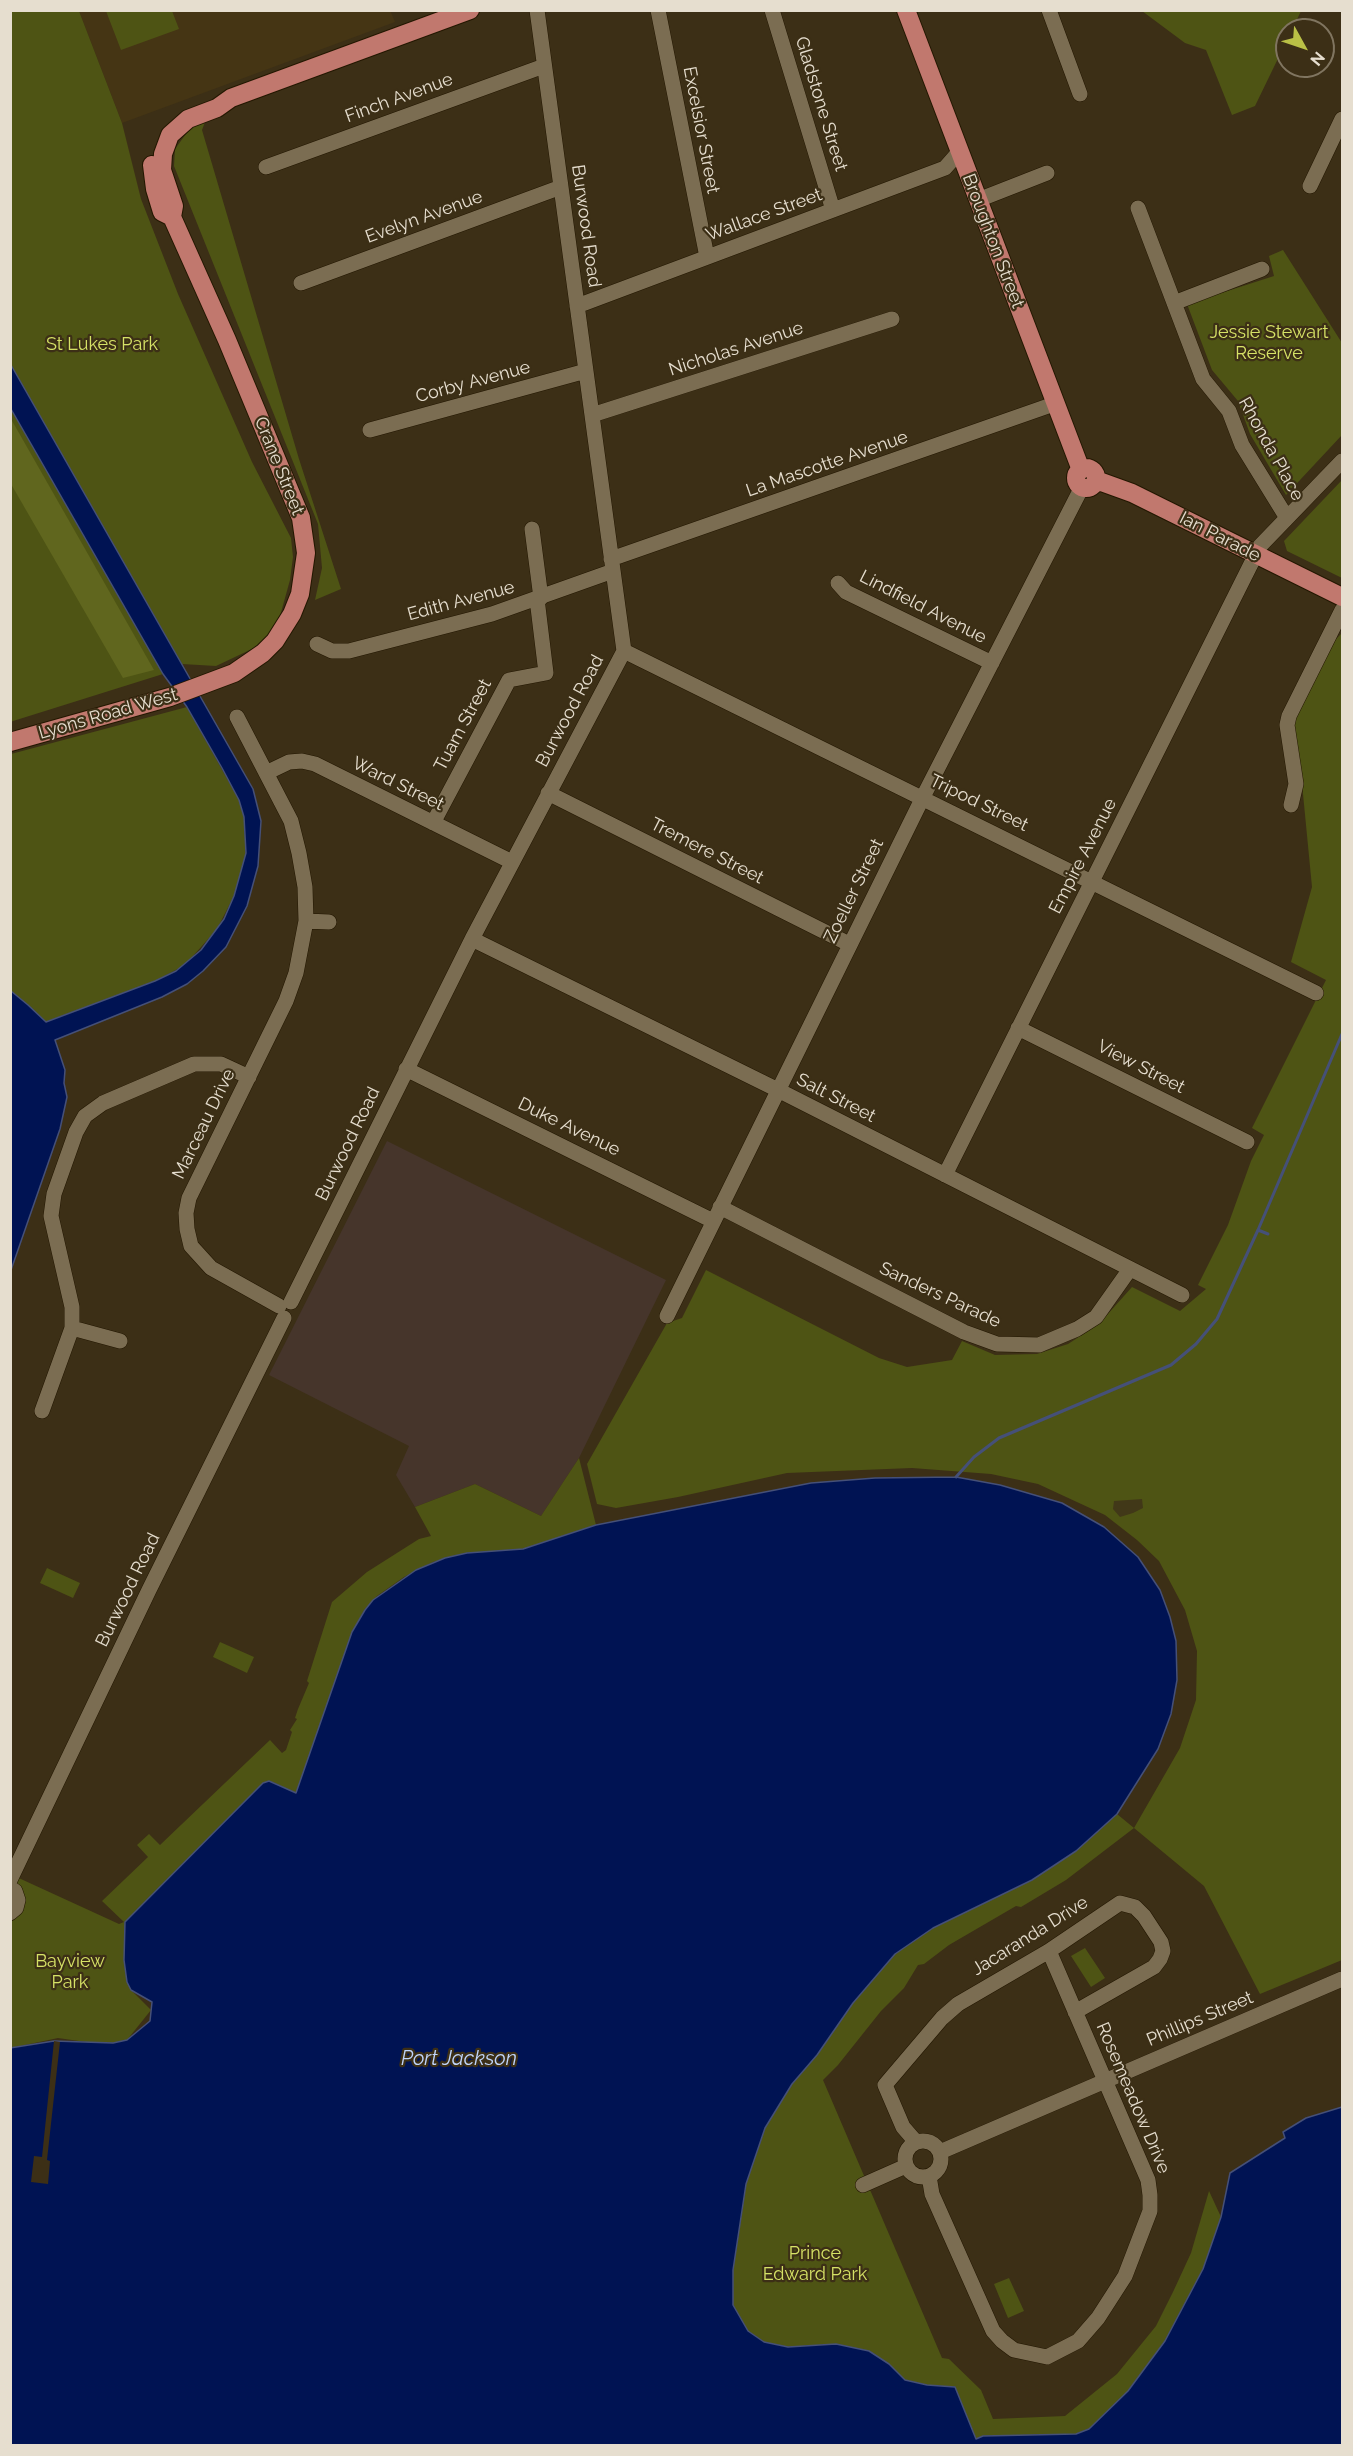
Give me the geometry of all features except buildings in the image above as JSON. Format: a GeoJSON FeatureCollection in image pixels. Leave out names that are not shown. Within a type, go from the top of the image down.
{"type":"FeatureCollection","features":[{"type":"Feature","properties":{"kind":"main road","name":"Broughton Street"},"geometry":{"type":"LineString","coordinates":[[906,10],[1054,404],[1086,479]]}},
{"type":"Feature","properties":{"kind":"main road","name":"Crane Street"},"geometry":{"type":"LineString","coordinates":[[204,686],[248,665],[263,653],[284,630],[300,594],[304,575],[305,538],[301,518],[276,454],[172,217],[174,206],[162,170],[166,143],[183,123],[217,108],[231,98],[461,12]]}},
{"type":"Feature","properties":{"kind":"main road","name":"Ian Parade"},"geometry":{"type":"LineString","coordinates":[[1086,479],[1132,493],[1342,597]]}},
{"type":"Feature","properties":{"kind":"main road","name":"Lyons Road West"},"geometry":{"type":"LineString","coordinates":[[10,742],[204,686]]}},
{"type":"Feature","properties":{"kind":"street","name":"Burwood Road"},"geometry":{"type":"LineString","coordinates":[[10,1880],[285,1308],[472,939],[624,651],[537,10]]}},
{"type":"Feature","properties":{"kind":"street","name":"Excelsior Street"},"geometry":{"type":"LineString","coordinates":[[658,10],[707,257]]}},
{"type":"Feature","properties":{"kind":"street","name":"Gladstone Street"},"geometry":{"type":"LineString","coordinates":[[772,10],[833,210]]}},
{"type":"Feature","properties":{"kind":"street"},"geometry":{"type":"LineString","coordinates":[[1049,10],[1080,94]]}},
{"type":"Feature","properties":{"kind":"street","name":"Finch Avenue"},"geometry":{"type":"LineString","coordinates":[[266,167],[544,66]]}},
{"type":"Feature","properties":{"kind":"street"},"geometry":{"type":"LineString","coordinates":[[1310,186],[1342,119]]}},
{"type":"Feature","properties":{"kind":"street","name":"Wallace Street"},"geometry":{"type":"LineString","coordinates":[[577,306],[945,168],[959,152]]}},
{"type":"Feature","properties":{"kind":"street"},"geometry":{"type":"LineString","coordinates":[[978,200],[1047,172]]}},
{"type":"Feature","properties":{"kind":"street","name":"Evelyn Avenue"},"geometry":{"type":"LineString","coordinates":[[301,283],[561,187]]}},
{"type":"Feature","properties":{"kind":"street","name":"Rhonda Place"},"geometry":{"type":"LineString","coordinates":[[1138,208],[1203,379],[1229,411],[1242,445],[1287,518]]}},
{"type":"Feature","properties":{"kind":"street"},"geometry":{"type":"LineString","coordinates":[[1174,303],[1262,269]]}},
{"type":"Feature","properties":{"kind":"street","name":"Nicholas Avenue"},"geometry":{"type":"LineString","coordinates":[[591,415],[892,319]]}},
{"type":"Feature","properties":{"kind":"street","name":"Corby Avenue"},"geometry":{"type":"LineString","coordinates":[[370,430],[586,372]]}},
{"type":"Feature","properties":{"kind":"street","name":"La Mascotte Avenue"},"geometry":{"type":"LineString","coordinates":[[612,565],[1054,404]]}},
{"type":"Feature","properties":{"kind":"street","name":"Empire Avenue"},"geometry":{"type":"LineString","coordinates":[[945,1175],[1260,546],[1342,461]]}},
{"type":"Feature","properties":{"kind":"street","name":"Zoeller Street"},"geometry":{"type":"LineString","coordinates":[[667,1316],[849,944],[1086,479]]}},
{"type":"Feature","properties":{"kind":"street","name":"Tuam Street"},"geometry":{"type":"LineString","coordinates":[[433,823],[509,680],[546,673],[532,530]]}},
{"type":"Feature","properties":{"kind":"street","name":"Edith Avenue"},"geometry":{"type":"LineString","coordinates":[[316,644],[332,651],[349,651],[492,614],[539,598],[612,565]]}},
{"type":"Feature","properties":{"kind":"street","name":"Lindfield Avenue"},"geometry":{"type":"LineString","coordinates":[[838,583],[846,592],[992,663]]}},
{"type":"Feature","properties":{"kind":"street"},"geometry":{"type":"LineString","coordinates":[[1292,805],[1296,784],[1287,725],[1289,716],[1342,610]]}},
{"type":"Feature","properties":{"kind":"street","name":"Tripod Street"},"geometry":{"type":"LineString","coordinates":[[624,651],[1092,880],[1316,993]]}},
{"type":"Feature","properties":{"kind":"street","name":"Marceau Drive"},"geometry":{"type":"LineString","coordinates":[[237,717],[291,821],[305,887],[306,921],[303,942],[286,1001],[189,1198],[186,1214],[187,1229],[191,1246],[211,1269],[285,1308]]}},
{"type":"Feature","properties":{"kind":"street","name":"Ward Street"},"geometry":{"type":"LineString","coordinates":[[266,773],[289,762],[309,762],[512,862]]}},
{"type":"Feature","properties":{"kind":"street","name":"Tremere Street"},"geometry":{"type":"LineString","coordinates":[[548,793],[849,944]]}},
{"type":"Feature","properties":{"kind":"street"},"geometry":{"type":"LineString","coordinates":[[306,921],[329,922]]}},
{"type":"Feature","properties":{"kind":"street","name":"Salt Street"},"geometry":{"type":"LineString","coordinates":[[472,939],[778,1090],[1182,1295]]}},
{"type":"Feature","properties":{"kind":"street","name":"View Street"},"geometry":{"type":"LineString","coordinates":[[1018,1028],[1247,1142]]}},
{"type":"Feature","properties":{"kind":"street"},"geometry":{"type":"LineString","coordinates":[[42,1411],[72,1328],[72,1307],[51,1216],[54,1194],[76,1132],[85,1116],[103,1103],[194,1064],[221,1064],[249,1077]]}},
{"type":"Feature","properties":{"kind":"street","name":"Duke Avenue"},"geometry":{"type":"LineString","coordinates":[[406,1069],[716,1214]]}},
{"type":"Feature","properties":{"kind":"street","name":"Sanders Parade"},"geometry":{"type":"LineString","coordinates":[[716,1214],[964,1332],[997,1344],[1039,1345],[1077,1329],[1096,1317],[1130,1269]]}},
{"type":"Feature","properties":{"kind":"street"},"geometry":{"type":"LineString","coordinates":[[72,1328],[120,1341]]}},
{"type":"Feature","properties":{"kind":"street"},"geometry":{"type":"LineString","coordinates":[[10,1888],[15,1891],[18,1900],[16,1908],[10,1913]]}},
{"type":"Feature","properties":{"kind":"street","name":"Jacaranda Drive"},"geometry":{"type":"LineString","coordinates":[[916,2142],[903,2127],[885,2085],[942,2019],[958,2004],[1049,1951],[1120,1903],[1135,1907],[1144,1916],[1161,1942],[1163,1952],[1154,1967],[1075,2012]]}},
{"type":"Feature","properties":{"kind":"street","name":"Rosemeadow Drive"},"geometry":{"type":"LineString","coordinates":[[929,2176],[936,2205],[993,2331],[1014,2350],[1047,2357],[1078,2342],[1098,2318],[1125,2276],[1150,2211],[1148,2180],[1049,1951]]}},
{"type":"Feature","properties":{"kind":"street","name":"Phillips Street"},"geometry":{"type":"LineString","coordinates":[[940,2152],[1342,1979]]}},
{"type":"Feature","properties":{"kind":"street"},"geometry":{"type":"LineString","coordinates":[[921,2140],[933,2143],[940,2152],[940,2163],[934,2173],[929,2176],[913,2174],[906,2166],[905,2154],[916,2142],[921,2140]]}},
{"type":"Feature","properties":{"kind":"street"},"geometry":{"type":"LineString","coordinates":[[862,2185],[906,2166]]}},
{"type":"Feature","properties":{"kind":"shaded area"},"geometry":{"type":"Polygon","coordinates":[[[390,10],[395,22],[122,123],[79,11],[390,10]]]}},
{"type":"Feature","properties":{"kind":"shaded area"},"geometry":{"type":"Polygon","coordinates":[[[387,1141],[666,1280],[579,1458],[541,1516],[475,1484],[415,1507],[396,1475],[409,1446],[269,1375],[387,1141]]]}},
{"type":"Feature","properties":{"kind":"green space","name":"St Lukes Park"},"geometry":{"type":"Polygon","coordinates":[[[10,11],[79,11],[122,123],[141,199],[178,294],[252,462],[291,538],[293,557],[290,580],[280,616],[267,636],[254,648],[216,666],[182,664],[11,365],[10,11]]]}},
{"type":"Feature","properties":{"kind":"green space"},"geometry":{"type":"Polygon","coordinates":[[[106,11],[172,11],[179,29],[121,50],[106,11]]]}},
{"type":"Feature","properties":{"kind":"green space"},"geometry":{"type":"Polygon","coordinates":[[[1142,11],[1301,11],[1298,18],[1275,18],[1275,65],[1255,106],[1232,115],[1206,50],[1185,43],[1142,11]]]}},
{"type":"Feature","properties":{"kind":"green space"},"geometry":{"type":"Polygon","coordinates":[[[205,122],[202,130],[299,459],[341,589],[315,600],[322,568],[318,524],[174,166],[175,149],[191,127],[205,122]]]}},
{"type":"Feature","properties":{"kind":"green space","name":"Jessie Stewart Reserve"},"geometry":{"type":"Polygon","coordinates":[[[1283,250],[1342,343],[1342,435],[1286,495],[1250,434],[1238,401],[1212,370],[1187,304],[1274,276],[1269,256],[1283,250]]]}},
{"type":"Feature","properties":{"kind":"green space"},"geometry":{"type":"Polygon","coordinates":[[[11,409],[163,674],[10,722],[11,409]]]}},
{"type":"Feature","properties":{"kind":"green space"},"geometry":{"type":"Polygon","coordinates":[[[11,419],[154,670],[123,678],[11,484],[11,419]]]}},
{"type":"Feature","properties":{"kind":"green space"},"geometry":{"type":"Polygon","coordinates":[[[1342,480],[1342,578],[1287,551],[1284,541],[1342,480]]]}},
{"type":"Feature","properties":{"kind":"green space"},"geometry":{"type":"Polygon","coordinates":[[[1342,633],[1342,1960],[1260,1994],[1204,1886],[1134,1828],[1180,1748],[1196,1700],[1197,1651],[1185,1610],[1159,1561],[1105,1515],[1038,1484],[991,1474],[912,1468],[787,1473],[616,1508],[597,1504],[587,1464],[667,1323],[682,1318],[706,1270],[879,1358],[907,1367],[952,1360],[962,1341],[995,1355],[1037,1354],[1068,1344],[1099,1324],[1132,1287],[1180,1311],[1206,1289],[1198,1285],[1228,1225],[1251,1161],[1264,1135],[1252,1128],[1326,980],[1291,962],[1312,887],[1300,763],[1293,720],[1336,639],[1342,633]]]}},
{"type":"Feature","properties":{"kind":"green space"},"geometry":{"type":"Polygon","coordinates":[[[187,707],[239,800],[244,817],[246,853],[234,896],[217,929],[185,965],[155,981],[45,1022],[11,991],[11,754],[187,707]]]}},
{"type":"Feature","properties":{"kind":"green space","name":"Bayview Park"},"geometry":{"type":"Polygon","coordinates":[[[579,1458],[596,1525],[523,1549],[464,1554],[433,1562],[404,1577],[377,1596],[365,1609],[352,1632],[296,1794],[273,1782],[131,1990],[151,2010],[127,2040],[93,2043],[58,2038],[11,2048],[10,1874],[119,1924],[124,1922],[102,1901],[148,1857],[137,1845],[149,1834],[160,1845],[270,1740],[282,1753],[286,1750],[292,1732],[290,1730],[297,1719],[295,1718],[298,1709],[309,1683],[307,1681],[332,1602],[367,1572],[419,1539],[431,1536],[415,1507],[475,1484],[541,1516],[579,1458]]]}},
{"type":"Feature","properties":{"kind":"green space"},"geometry":{"type":"Polygon","coordinates":[[[47,1568],[80,1583],[73,1598],[40,1583],[47,1568]]]}},
{"type":"Feature","properties":{"kind":"green space"},"geometry":{"type":"Polygon","coordinates":[[[220,1642],[254,1657],[247,1673],[213,1657],[220,1642]]]}},
{"type":"Feature","properties":{"kind":"green space","name":"Prince Edward Park"},"geometry":{"type":"Polygon","coordinates":[[[1117,1814],[1134,1828],[1066,1880],[1021,1907],[1016,1906],[949,1945],[924,1964],[918,1965],[904,1988],[881,2011],[838,2065],[823,2080],[942,2358],[949,2359],[981,2390],[993,2419],[1065,2416],[1117,2374],[1156,2326],[1191,2253],[1209,2191],[1221,2217],[1203,2269],[1165,2341],[1128,2391],[1089,2429],[1076,2434],[983,2436],[976,2439],[955,2387],[927,2385],[905,2380],[889,2364],[836,2344],[788,2347],[764,2342],[748,2331],[733,2305],[733,2270],[746,2184],[765,2128],[792,2084],[817,2055],[853,2003],[895,1954],[933,1928],[1032,1880],[1076,1851],[1117,1814]]]}},
{"type":"Feature","properties":{"kind":"green space"},"geometry":{"type":"Polygon","coordinates":[[[1085,1948],[1105,1978],[1091,1987],[1071,1956],[1085,1948]]]}},
{"type":"Feature","properties":{"kind":"green space"},"geometry":{"type":"Polygon","coordinates":[[[1009,2278],[1024,2311],[1008,2318],[994,2284],[1009,2278]]]}},
{"type":"Feature","properties":{"kind":"sand"},"geometry":{"type":"Polygon","coordinates":[[[1142,1499],[1143,1508],[1133,1513],[1120,1517],[1113,1509],[1114,1501],[1142,1499]]]}},
{"type":"Feature","properties":{"kind":"water"},"geometry":{"type":"Polygon","coordinates":[[[11,365],[253,789],[261,821],[258,866],[247,906],[226,947],[187,984],[162,997],[55,1040],[65,1070],[64,1083],[67,1097],[60,1129],[11,1270],[11,991],[46,1022],[176,971],[201,950],[224,919],[234,896],[246,853],[244,817],[239,800],[187,707],[163,674],[11,409],[11,365]]]}},
{"type":"Feature","properties":{"kind":"water","name":"Port Jackson"},"geometry":{"type":"Polygon","coordinates":[[[956,1477],[1000,1485],[1062,1503],[1104,1527],[1138,1557],[1160,1590],[1176,1641],[1177,1680],[1171,1714],[1158,1749],[1117,1814],[1076,1851],[1032,1880],[933,1928],[895,1954],[853,2003],[817,2055],[792,2084],[765,2128],[746,2184],[733,2270],[733,2305],[748,2331],[764,2342],[788,2347],[836,2344],[869,2351],[889,2364],[905,2380],[927,2385],[955,2387],[976,2439],[983,2436],[1076,2434],[1089,2429],[1128,2391],[1165,2341],[1203,2269],[1221,2217],[1230,2173],[1285,2138],[1283,2132],[1306,2118],[1342,2107],[1342,2445],[11,2445],[10,2048],[54,2041],[113,2043],[127,2040],[150,2021],[152,2002],[131,1990],[127,1982],[124,1960],[125,1922],[263,1783],[269,1781],[296,1793],[352,1632],[373,1600],[416,1570],[445,1558],[467,1553],[523,1549],[596,1525],[811,1483],[875,1478],[956,1477]]]}},
{"type":"Feature","properties":{"kind":"pier"},"geometry":{"type":"Polygon","coordinates":[[[54,2041],[60,2042],[47,2160],[50,2161],[48,2184],[31,2182],[34,2156],[42,2157],[54,2041]]]}},
{"type":"Feature","properties":{"kind":"waterway"},"geometry":{"type":"LineString","coordinates":[[956,1477],[974,1457],[999,1438],[1171,1365],[1196,1344],[1217,1319],[1342,1034]]}},
{"type":"Feature","properties":{"kind":"waterway"},"geometry":{"type":"LineString","coordinates":[[1258,1230],[1268,1234]]}}]}
